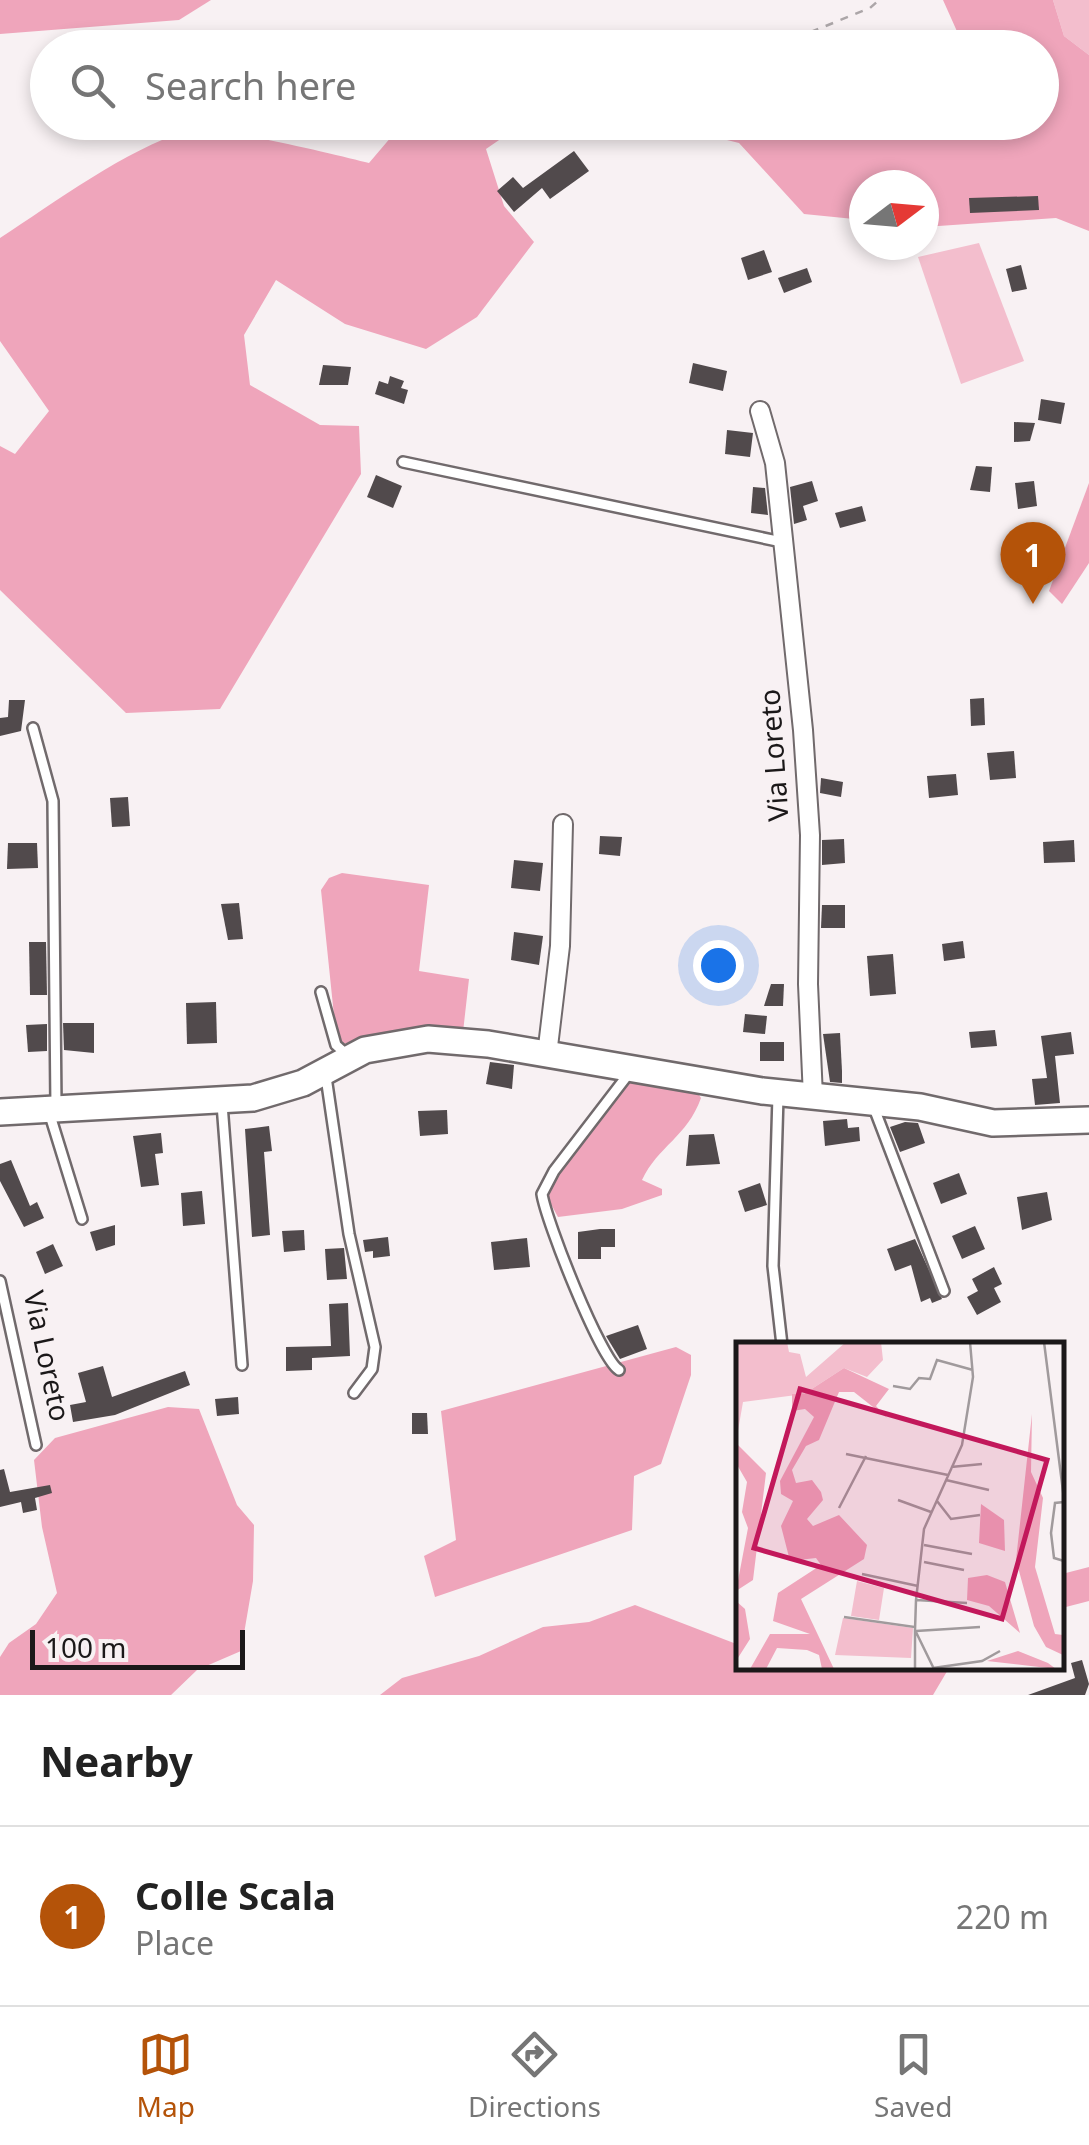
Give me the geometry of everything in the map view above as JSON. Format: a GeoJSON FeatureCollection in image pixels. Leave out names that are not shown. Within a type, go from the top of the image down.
{"type":"FeatureCollection","features":[{"type":"Feature","properties":{"kind":"street","name":"Via Loreto"},"geometry":{"type":"LineString","coordinates":[[760,411],[775,463],[808,806],[813,1098]]}},
{"type":"Feature","properties":{"kind":"street"},"geometry":{"type":"LineString","coordinates":[[547,1054],[560,946],[563,824]]}},
{"type":"Feature","properties":{"kind":"street"},"geometry":{"type":"LineString","coordinates":[[0,1112],[222,1101],[265,1095],[354,1054],[428,1039],[547,1054],[813,1098],[872,1100],[1006,1125],[1089,1120]]}},
{"type":"Feature","properties":{"kind":"lane"},"geometry":{"type":"LineString","coordinates":[[403,462],[782,542]]}},
{"type":"Feature","properties":{"kind":"lane"},"geometry":{"type":"LineString","coordinates":[[33,728],[54,801],[52,1109],[82,1219]]}},
{"type":"Feature","properties":{"kind":"lane"},"geometry":{"type":"LineString","coordinates":[[321,992],[338,1050],[354,1054]]}},
{"type":"Feature","properties":{"kind":"lane"},"geometry":{"type":"LineString","coordinates":[[619,1370],[609,1360],[572,1285],[542,1194],[554,1171],[632,1070]]}},
{"type":"Feature","properties":{"kind":"lane"},"geometry":{"type":"LineString","coordinates":[[324,1071],[350,1234],[375,1347],[372,1370],[354,1393]]}},
{"type":"Feature","properties":{"kind":"lane"},"geometry":{"type":"LineString","coordinates":[[778,1093],[772,1266],[782,1342]]}},
{"type":"Feature","properties":{"kind":"lane"},"geometry":{"type":"LineString","coordinates":[[872,1100],[944,1291]]}},
{"type":"Feature","properties":{"kind":"lane"},"geometry":{"type":"LineString","coordinates":[[222,1101],[242,1365]]}},
{"type":"Feature","properties":{"kind":"lane","name":"Via Loreto"},"geometry":{"type":"LineString","coordinates":[[0,1281],[36,1444]]}},
{"type":"Feature","properties":{"kind":"path"},"geometry":{"type":"LineString","coordinates":[[816,30],[870,8],[879,0]]}},
{"type":"Feature","properties":{"kind":"shaded area"},"geometry":{"type":"Polygon","coordinates":[[[0,0],[211,0],[179,20],[0,34],[0,0]]]}},
{"type":"Feature","properties":{"kind":"shaded area"},"geometry":{"type":"Polygon","coordinates":[[[943,0],[1053,0],[1064,36],[1089,55],[1089,231],[1056,218],[939,226],[939,170],[849,170],[849,218],[804,214],[739,143],[727,140],[1059,140],[1059,30],[956,30],[943,0]]]}},
{"type":"Feature","properties":{"kind":"shaded area"},"geometry":{"type":"Polygon","coordinates":[[[1053,0],[1089,0],[1089,55],[1064,36],[1053,0]]]}},
{"type":"Feature","properties":{"kind":"shaded area"},"geometry":{"type":"Polygon","coordinates":[[[162,140],[266,140],[369,163],[389,140],[499,140],[486,149],[504,206],[534,242],[477,317],[426,349],[345,324],[276,280],[244,335],[250,385],[320,425],[359,426],[361,474],[220,709],[126,713],[0,590],[0,446],[15,454],[49,411],[0,341],[0,238],[115,164],[162,140]]]}},
{"type":"Feature","properties":{"kind":"shaded area"},"geometry":{"type":"Polygon","coordinates":[[[979,243],[1024,361],[961,384],[919,260],[939,260],[939,252],[979,243]]]}},
{"type":"Feature","properties":{"kind":"shaded area"},"geometry":{"type":"Polygon","coordinates":[[[1089,483],[1089,563],[1062,604],[1049,591],[1089,483]]]}},
{"type":"Feature","properties":{"kind":"shaded area"},"geometry":{"type":"Polygon","coordinates":[[[342,873],[429,885],[419,971],[469,979],[463,1032],[413,1028],[343,1044],[335,1025],[321,890],[329,878],[342,873]]]}},
{"type":"Feature","properties":{"kind":"shaded area"},"geometry":{"type":"Polygon","coordinates":[[[631,1076],[697,1092],[701,1098],[688,1122],[642,1180],[662,1189],[662,1195],[622,1209],[558,1217],[546,1195],[552,1176],[631,1076]]]}},
{"type":"Feature","properties":{"kind":"shaded area"},"geometry":{"type":"Polygon","coordinates":[[[676,1347],[691,1355],[691,1375],[661,1464],[634,1476],[632,1530],[435,1597],[424,1556],[456,1540],[441,1411],[676,1347]]]}},
{"type":"Feature","properties":{"kind":"shaded area"},"geometry":{"type":"Polygon","coordinates":[[[168,1407],[199,1409],[237,1505],[254,1525],[253,1581],[241,1651],[197,1670],[171,1695],[0,1695],[0,1657],[9,1643],[36,1624],[57,1593],[42,1527],[34,1460],[55,1438],[168,1407]]]}},
{"type":"Feature","properties":{"kind":"shaded area"},"geometry":{"type":"Polygon","coordinates":[[[1089,1567],[1089,1601],[1064,1607],[1064,1573],[1089,1567]]]}},
{"type":"Feature","properties":{"kind":"shaded area"},"geometry":{"type":"Polygon","coordinates":[[[635,1605],[736,1644],[736,1670],[948,1670],[933,1695],[380,1695],[402,1678],[479,1656],[543,1627],[589,1622],[635,1605]]]}},
{"type":"Feature","properties":{"kind":"building"},"geometry":{"type":"Polygon","coordinates":[[[574,151],[589,171],[550,199],[542,188],[514,212],[497,191],[513,177],[523,188],[574,151]]]}},
{"type":"Feature","properties":{"kind":"building"},"geometry":{"type":"Polygon","coordinates":[[[1038,196],[1039,210],[970,213],[969,198],[1038,196]]]}},
{"type":"Feature","properties":{"kind":"building"},"geometry":{"type":"Polygon","coordinates":[[[764,250],[772,272],[748,280],[741,258],[764,250]]]}},
{"type":"Feature","properties":{"kind":"building"},"geometry":{"type":"Polygon","coordinates":[[[1021,265],[1027,289],[1012,292],[1006,269],[1021,265]]]}},
{"type":"Feature","properties":{"kind":"building"},"geometry":{"type":"Polygon","coordinates":[[[807,268],[812,282],[784,293],[778,278],[807,268]]]}},
{"type":"Feature","properties":{"kind":"building"},"geometry":{"type":"Polygon","coordinates":[[[693,363],[727,371],[723,391],[689,383],[693,363]]]}},
{"type":"Feature","properties":{"kind":"building"},"geometry":{"type":"Polygon","coordinates":[[[323,365],[351,367],[348,385],[319,385],[323,365]]]}},
{"type":"Feature","properties":{"kind":"building"},"geometry":{"type":"Polygon","coordinates":[[[390,376],[404,381],[401,388],[408,390],[404,404],[375,394],[379,381],[388,384],[390,376]]]}},
{"type":"Feature","properties":{"kind":"building"},"geometry":{"type":"Polygon","coordinates":[[[1041,399],[1065,403],[1061,424],[1038,420],[1041,399]]]}},
{"type":"Feature","properties":{"kind":"building"},"geometry":{"type":"Polygon","coordinates":[[[1014,422],[1035,423],[1030,441],[1014,442],[1014,422]]]}},
{"type":"Feature","properties":{"kind":"building"},"geometry":{"type":"Polygon","coordinates":[[[727,430],[753,433],[750,457],[725,454],[727,430]]]}},
{"type":"Feature","properties":{"kind":"building"},"geometry":{"type":"Polygon","coordinates":[[[976,466],[992,467],[990,492],[970,490],[976,466]]]}},
{"type":"Feature","properties":{"kind":"building"},"geometry":{"type":"Polygon","coordinates":[[[376,475],[402,486],[393,508],[367,497],[376,475]]]}},
{"type":"Feature","properties":{"kind":"building"},"geometry":{"type":"Polygon","coordinates":[[[812,481],[818,501],[803,506],[807,520],[794,524],[790,487],[812,481]]]}},
{"type":"Feature","properties":{"kind":"building"},"geometry":{"type":"Polygon","coordinates":[[[1034,481],[1037,506],[1018,509],[1015,483],[1034,481]]]}},
{"type":"Feature","properties":{"kind":"building"},"geometry":{"type":"Polygon","coordinates":[[[753,487],[765,488],[768,515],[751,513],[753,487]]]}},
{"type":"Feature","properties":{"kind":"building"},"geometry":{"type":"Polygon","coordinates":[[[862,506],[866,521],[840,528],[835,513],[862,506]]]}},
{"type":"Feature","properties":{"kind":"building"},"geometry":{"type":"Polygon","coordinates":[[[984,698],[985,725],[971,726],[970,699],[984,698]]]}},
{"type":"Feature","properties":{"kind":"building"},"geometry":{"type":"Polygon","coordinates":[[[9,700],[25,700],[21,731],[0,736],[0,718],[8,717],[9,700]]]}},
{"type":"Feature","properties":{"kind":"building"},"geometry":{"type":"Polygon","coordinates":[[[1014,751],[1016,778],[990,780],[987,753],[1014,751]]]}},
{"type":"Feature","properties":{"kind":"building"},"geometry":{"type":"Polygon","coordinates":[[[956,774],[958,795],[929,798],[927,776],[956,774]]]}},
{"type":"Feature","properties":{"kind":"building"},"geometry":{"type":"Polygon","coordinates":[[[821,778],[843,782],[841,797],[820,793],[821,778]]]}},
{"type":"Feature","properties":{"kind":"building"},"geometry":{"type":"Polygon","coordinates":[[[128,797],[130,826],[112,827],[110,798],[128,797]]]}},
{"type":"Feature","properties":{"kind":"building"},"geometry":{"type":"Polygon","coordinates":[[[600,836],[622,837],[620,856],[599,854],[600,836]]]}},
{"type":"Feature","properties":{"kind":"building"},"geometry":{"type":"Polygon","coordinates":[[[844,839],[845,863],[822,865],[822,840],[844,839]]]}},
{"type":"Feature","properties":{"kind":"building"},"geometry":{"type":"Polygon","coordinates":[[[1074,840],[1075,862],[1044,863],[1043,842],[1074,840]]]}},
{"type":"Feature","properties":{"kind":"building"},"geometry":{"type":"Polygon","coordinates":[[[8,843],[37,843],[38,868],[7,869],[8,843]]]}},
{"type":"Feature","properties":{"kind":"building"},"geometry":{"type":"Polygon","coordinates":[[[514,860],[543,863],[540,891],[511,888],[514,860]]]}},
{"type":"Feature","properties":{"kind":"building"},"geometry":{"type":"Polygon","coordinates":[[[239,903],[243,939],[228,940],[221,904],[239,903]]]}},
{"type":"Feature","properties":{"kind":"building"},"geometry":{"type":"Polygon","coordinates":[[[822,905],[845,905],[845,928],[821,928],[822,905]]]}},
{"type":"Feature","properties":{"kind":"building"},"geometry":{"type":"Polygon","coordinates":[[[514,932],[543,936],[539,965],[511,960],[514,932]]]}},
{"type":"Feature","properties":{"kind":"building"},"geometry":{"type":"Polygon","coordinates":[[[963,941],[965,958],[944,961],[942,944],[963,941]]]}},
{"type":"Feature","properties":{"kind":"building"},"geometry":{"type":"Polygon","coordinates":[[[29,942],[46,942],[47,995],[30,995],[29,942]]]}},
{"type":"Feature","properties":{"kind":"building"},"geometry":{"type":"Polygon","coordinates":[[[893,954],[896,994],[870,996],[867,956],[893,954]]]}},
{"type":"Feature","properties":{"kind":"building"},"geometry":{"type":"Polygon","coordinates":[[[771,984],[784,984],[783,1006],[764,1006],[771,984]]]}},
{"type":"Feature","properties":{"kind":"building"},"geometry":{"type":"Polygon","coordinates":[[[216,1002],[217,1043],[187,1044],[186,1003],[216,1002]]]}},
{"type":"Feature","properties":{"kind":"building"},"geometry":{"type":"Polygon","coordinates":[[[745,1014],[767,1016],[765,1034],[743,1032],[745,1014]]]}},
{"type":"Feature","properties":{"kind":"building"},"geometry":{"type":"Polygon","coordinates":[[[63,1023],[94,1023],[94,1053],[64,1050],[63,1023]]]}},
{"type":"Feature","properties":{"kind":"building"},"geometry":{"type":"Polygon","coordinates":[[[47,1024],[47,1051],[28,1052],[26,1025],[47,1024]]]}},
{"type":"Feature","properties":{"kind":"building"},"geometry":{"type":"Polygon","coordinates":[[[995,1030],[997,1046],[971,1048],[969,1032],[995,1030]]]}},
{"type":"Feature","properties":{"kind":"building"},"geometry":{"type":"Polygon","coordinates":[[[1071,1032],[1074,1054],[1055,1056],[1060,1103],[1035,1105],[1032,1079],[1047,1078],[1041,1036],[1071,1032]]]}},
{"type":"Feature","properties":{"kind":"building"},"geometry":{"type":"Polygon","coordinates":[[[840,1033],[842,1083],[830,1082],[823,1034],[840,1033]]]}},
{"type":"Feature","properties":{"kind":"building"},"geometry":{"type":"Polygon","coordinates":[[[760,1042],[784,1042],[784,1061],[760,1061],[760,1042]]]}},
{"type":"Feature","properties":{"kind":"building"},"geometry":{"type":"Polygon","coordinates":[[[490,1062],[514,1065],[512,1089],[486,1084],[490,1062]]]}},
{"type":"Feature","properties":{"kind":"building"},"geometry":{"type":"Polygon","coordinates":[[[447,1110],[448,1134],[420,1136],[418,1111],[447,1110]]]}},
{"type":"Feature","properties":{"kind":"building"},"geometry":{"type":"Polygon","coordinates":[[[847,1119],[848,1128],[859,1127],[860,1141],[825,1146],[823,1121],[847,1119]]]}},
{"type":"Feature","properties":{"kind":"building"},"geometry":{"type":"Polygon","coordinates":[[[918,1123],[925,1143],[900,1152],[890,1127],[918,1123]]]}},
{"type":"Feature","properties":{"kind":"building"},"geometry":{"type":"Polygon","coordinates":[[[269,1126],[272,1151],[264,1152],[270,1235],[252,1237],[245,1129],[269,1126]]]}},
{"type":"Feature","properties":{"kind":"building"},"geometry":{"type":"Polygon","coordinates":[[[161,1133],[163,1153],[155,1154],[159,1185],[141,1187],[133,1136],[161,1133]]]}},
{"type":"Feature","properties":{"kind":"building"},"geometry":{"type":"Polygon","coordinates":[[[714,1134],[720,1164],[686,1166],[689,1135],[714,1134]]]}},
{"type":"Feature","properties":{"kind":"building"},"geometry":{"type":"Polygon","coordinates":[[[11,1160],[30,1206],[37,1202],[44,1218],[24,1227],[0,1181],[0,1164],[11,1160]]]}},
{"type":"Feature","properties":{"kind":"building"},"geometry":{"type":"Polygon","coordinates":[[[959,1173],[967,1194],[941,1204],[933,1183],[959,1173]]]}},
{"type":"Feature","properties":{"kind":"building"},"geometry":{"type":"Polygon","coordinates":[[[760,1183],[767,1205],[745,1212],[738,1191],[760,1183]]]}},
{"type":"Feature","properties":{"kind":"building"},"geometry":{"type":"Polygon","coordinates":[[[202,1191],[205,1224],[183,1226],[181,1193],[202,1191]]]}},
{"type":"Feature","properties":{"kind":"building"},"geometry":{"type":"Polygon","coordinates":[[[1047,1192],[1052,1220],[1022,1230],[1017,1197],[1047,1192]]]}},
{"type":"Feature","properties":{"kind":"building"},"geometry":{"type":"Polygon","coordinates":[[[115,1225],[115,1245],[96,1251],[90,1232],[115,1225]]]}},
{"type":"Feature","properties":{"kind":"building"},"geometry":{"type":"Polygon","coordinates":[[[975,1226],[985,1249],[962,1259],[952,1236],[975,1226]]]}},
{"type":"Feature","properties":{"kind":"building"},"geometry":{"type":"Polygon","coordinates":[[[615,1229],[615,1247],[601,1247],[601,1259],[578,1259],[578,1232],[615,1229]]]}},
{"type":"Feature","properties":{"kind":"building"},"geometry":{"type":"Polygon","coordinates":[[[304,1230],[305,1250],[284,1252],[282,1231],[304,1230]]]}},
{"type":"Feature","properties":{"kind":"building"},"geometry":{"type":"Polygon","coordinates":[[[388,1237],[390,1256],[373,1258],[373,1251],[365,1252],[363,1240],[388,1237]]]}},
{"type":"Feature","properties":{"kind":"building"},"geometry":{"type":"Polygon","coordinates":[[[527,1238],[530,1267],[494,1270],[491,1242],[527,1238]]]}},
{"type":"Feature","properties":{"kind":"building"},"geometry":{"type":"Polygon","coordinates":[[[915,1239],[942,1299],[932,1303],[930,1298],[921,1302],[911,1265],[895,1271],[887,1249],[915,1239]]]}},
{"type":"Feature","properties":{"kind":"building"},"geometry":{"type":"Polygon","coordinates":[[[53,1244],[63,1266],[45,1274],[36,1252],[53,1244]]]}},
{"type":"Feature","properties":{"kind":"building"},"geometry":{"type":"Polygon","coordinates":[[[344,1248],[347,1279],[327,1280],[325,1249],[344,1248]]]}},
{"type":"Feature","properties":{"kind":"building"},"geometry":{"type":"Polygon","coordinates":[[[994,1267],[1002,1284],[994,1288],[1001,1302],[977,1315],[967,1297],[978,1291],[972,1279],[994,1267]]]}},
{"type":"Feature","properties":{"kind":"building"},"geometry":{"type":"Polygon","coordinates":[[[348,1303],[350,1356],[312,1358],[312,1370],[286,1371],[286,1347],[331,1346],[329,1304],[348,1303]]]}},
{"type":"Feature","properties":{"kind":"building"},"geometry":{"type":"Polygon","coordinates":[[[638,1325],[647,1349],[620,1359],[606,1336],[638,1325]]]}},
{"type":"Feature","properties":{"kind":"building"},"geometry":{"type":"Polygon","coordinates":[[[103,1366],[112,1397],[185,1371],[190,1385],[115,1415],[73,1422],[70,1405],[86,1402],[78,1373],[103,1366]]]}},
{"type":"Feature","properties":{"kind":"building"},"geometry":{"type":"Polygon","coordinates":[[[238,1397],[239,1414],[217,1416],[215,1399],[238,1397]]]}},
{"type":"Feature","properties":{"kind":"building"},"geometry":{"type":"Polygon","coordinates":[[[412,1413],[427,1413],[428,1434],[412,1434],[412,1413]]]}},
{"type":"Feature","properties":{"kind":"building"},"geometry":{"type":"Polygon","coordinates":[[[4,1469],[10,1492],[50,1485],[52,1493],[35,1498],[37,1510],[23,1513],[21,1502],[0,1507],[0,1470],[4,1469]]]}},
{"type":"Feature","properties":{"kind":"building"},"geometry":{"type":"Polygon","coordinates":[[[1082,1660],[1089,1684],[1085,1695],[1028,1695],[1075,1678],[1071,1663],[1082,1660]]]}},
{"type":"Feature","properties":{"kind":"place","name":"Colle Scala"},"geometry":{"type":"Point","coordinates":[1033,604]}}]}
